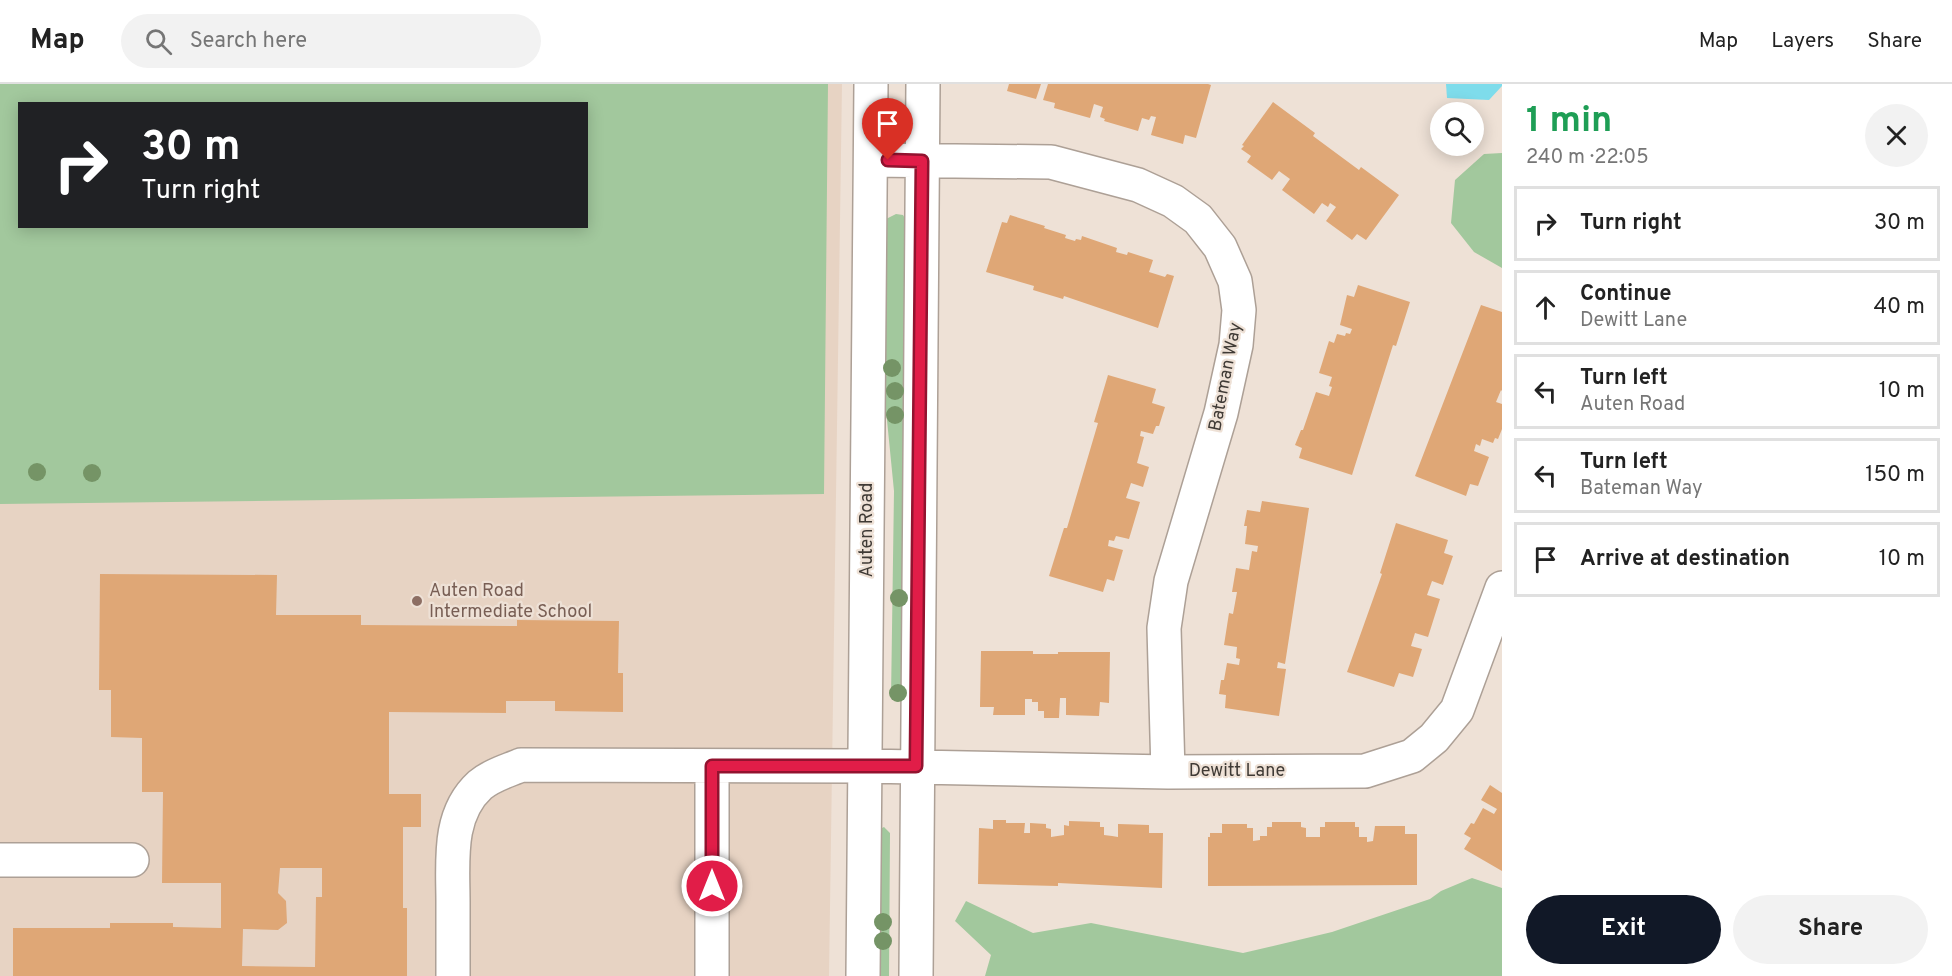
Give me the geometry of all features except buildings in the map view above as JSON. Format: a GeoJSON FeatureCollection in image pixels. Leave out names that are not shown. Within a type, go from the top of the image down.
{"type":"FeatureCollection","features":[{"type":"Feature","properties":{"kind":"street","name":"Auten Road"},"geometry":{"type":"LineString","coordinates":[[863,976],[871,84]]}},
{"type":"Feature","properties":{"kind":"street"},"geometry":{"type":"LineString","coordinates":[[916,976],[922,84]]}},
{"type":"Feature","properties":{"kind":"street","name":"Bateman Way"},"geometry":{"type":"LineString","coordinates":[[871,160],[1051,162],[1138,184],[1173,201],[1198,219],[1220,247],[1235,281],[1239,310],[1236,345],[1221,413],[1172,581],[1164,628],[1168,772]]}},
{"type":"Feature","properties":{"kind":"street","name":"Dewitt Lane"},"geometry":{"type":"LineString","coordinates":[[453,976],[453,846],[457,822],[465,804],[480,786],[497,774],[521,765],[916,766],[1168,772],[1365,771],[1412,756],[1434,738],[1457,710],[1502,588]]}},
{"type":"Feature","properties":{"kind":"street"},"geometry":{"type":"LineString","coordinates":[[711,976],[712,766]]}},
{"type":"Feature","properties":{"kind":"street"},"geometry":{"type":"LineString","coordinates":[[0,860],[132,860]]}},
{"type":"Feature","properties":{"kind":"shaded area","name":"Auten Road Intermediate School"},"geometry":{"type":"Polygon","coordinates":[[[0,84],[842,84],[829,976],[0,976],[0,84]]]}},
{"type":"Feature","properties":{"kind":"green space"},"geometry":{"type":"Polygon","coordinates":[[[0,84],[828,84],[824,494],[0,504],[0,84]]]}},
{"type":"Feature","properties":{"kind":"green space"},"geometry":{"type":"Polygon","coordinates":[[[1502,153],[1502,268],[1474,252],[1451,223],[1455,180],[1484,154],[1502,153]]]}},
{"type":"Feature","properties":{"kind":"green space"},"geometry":{"type":"Polygon","coordinates":[[[896,214],[903,215],[907,222],[903,698],[897,702],[891,698],[894,491],[884,390],[886,219],[896,214]]]}},
{"type":"Feature","properties":{"kind":"green space"},"geometry":{"type":"Polygon","coordinates":[[[884,827],[890,833],[889,976],[877,976],[880,829],[884,827]]]}},
{"type":"Feature","properties":{"kind":"green space"},"geometry":{"type":"Polygon","coordinates":[[[1472,878],[1502,888],[1502,976],[985,976],[991,955],[955,921],[966,901],[1033,933],[1091,923],[1243,953],[1332,932],[1430,899],[1441,891],[1472,878]]]}},
{"type":"Feature","properties":{"kind":"water"},"geometry":{"type":"Polygon","coordinates":[[[1446,84],[1502,84],[1502,86],[1489,100],[1447,98],[1446,84]]]}},
{"type":"Feature","properties":{"kind":"place","name":"Auten Road Intermediate School"},"geometry":{"type":"Point","coordinates":[417,601]}},
{"type":"Feature","properties":{"kind":"route"},"geometry":{"type":"LineString","coordinates":[[712,886],[712,766],[916,766],[922,161],[888,160]]}}]}
